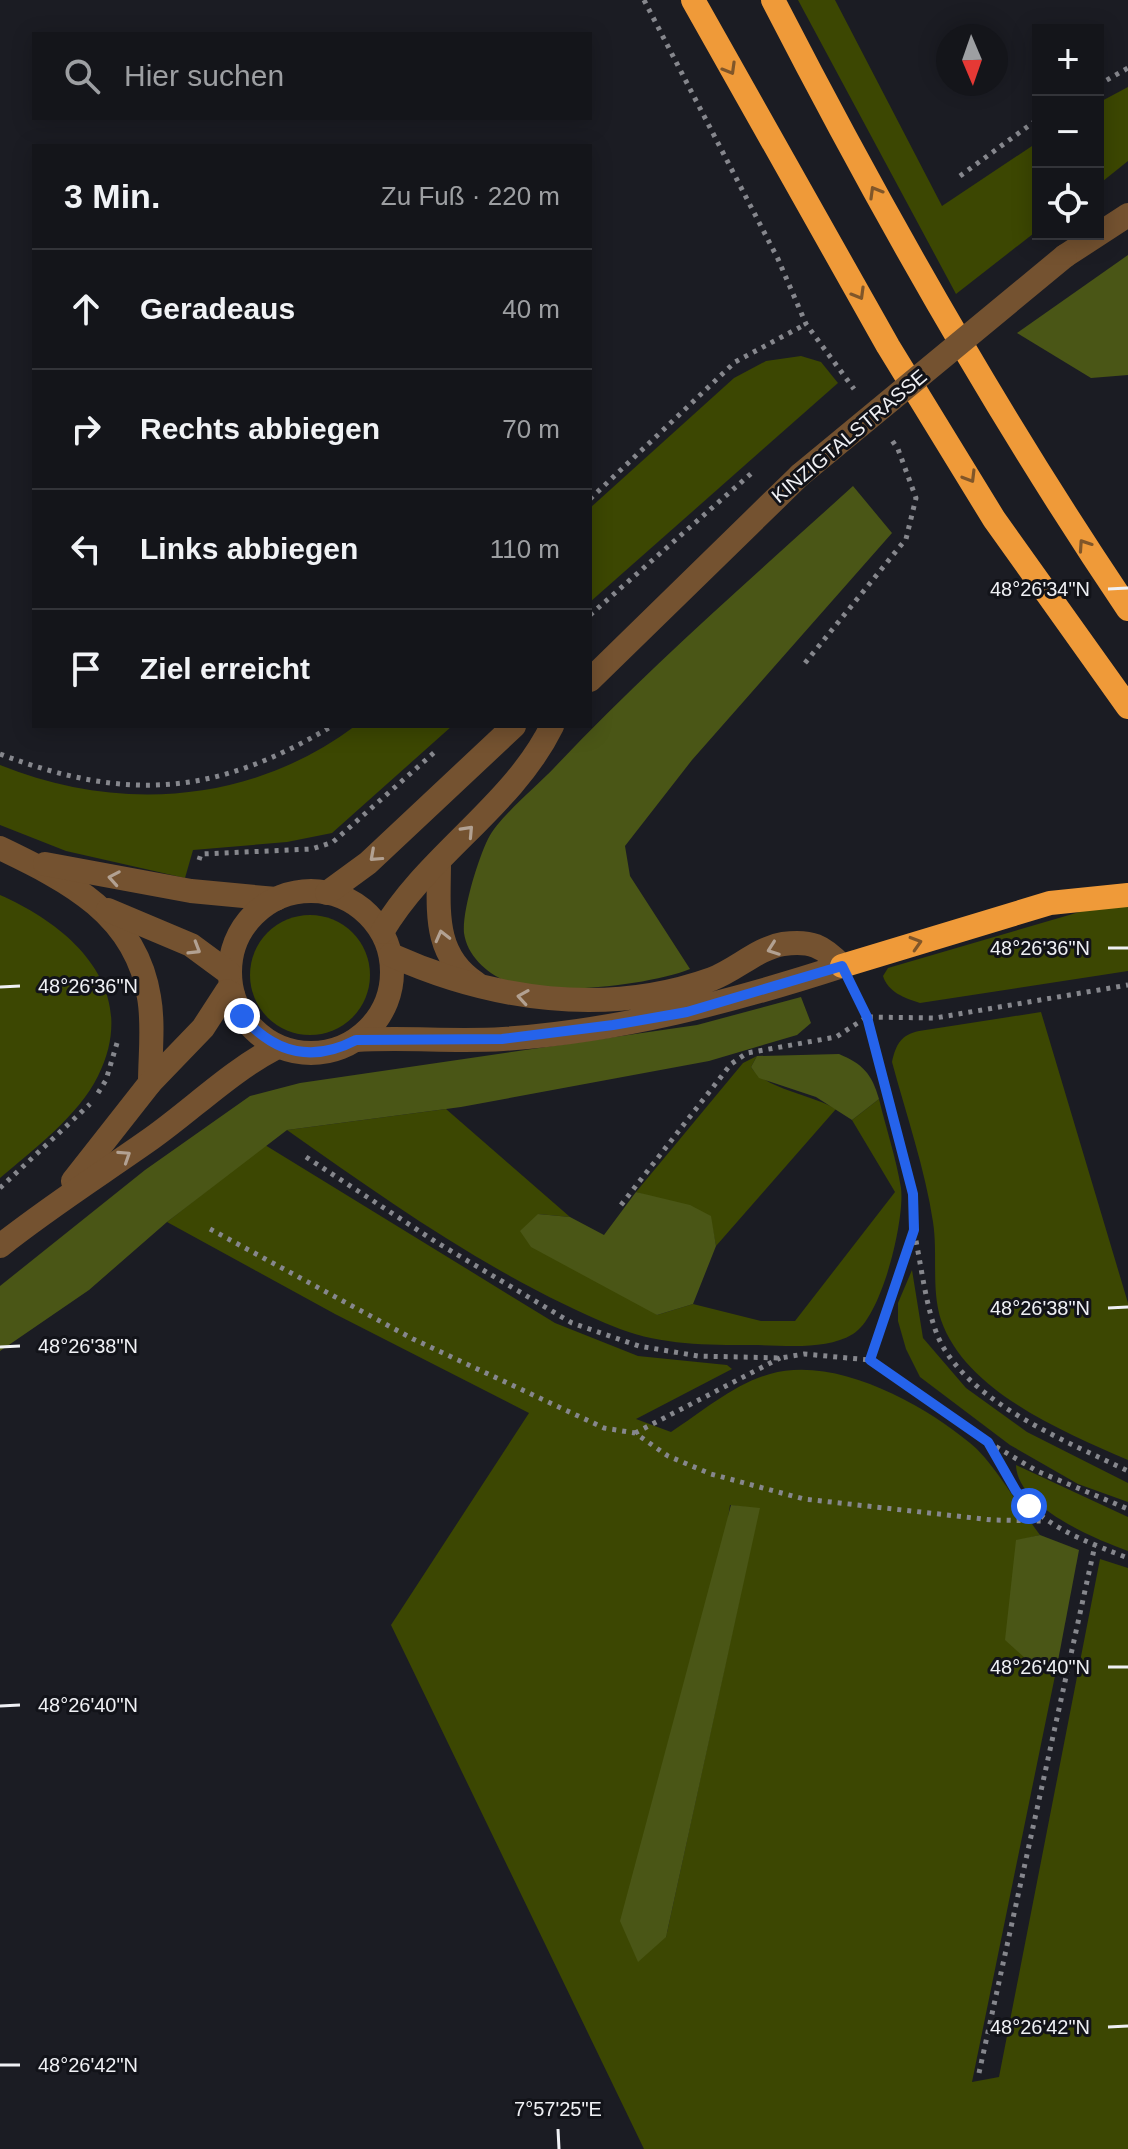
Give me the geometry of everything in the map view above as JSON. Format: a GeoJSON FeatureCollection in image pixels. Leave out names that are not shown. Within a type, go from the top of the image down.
{"type":"FeatureCollection","features":[{"type":"Feature","properties":{"kind":"highway"},"geometry":{"type":"LineString","coordinates":[[693,0],[888,346],[994,519],[1128,707]]}},
{"type":"Feature","properties":{"kind":"highway"},"geometry":{"type":"LineString","coordinates":[[773,0],[847,143],[1042,478],[1128,609]]}},
{"type":"Feature","properties":{"kind":"highway"},"geometry":{"type":"LineString","coordinates":[[842,966],[1050,903],[1128,895]]}},
{"type":"Feature","properties":{"kind":"street","name":"KINZIGTALSTRASSE"},"geometry":{"type":"LineString","coordinates":[[592,678],[800,475],[1065,256],[1128,215]]}},
{"type":"Feature","properties":{"kind":"street"},"geometry":{"type":"LineString","coordinates":[[327,893],[368,863],[512,728]]}},
{"type":"Feature","properties":{"kind":"street"},"geometry":{"type":"LineString","coordinates":[[386,944],[402,899],[537,757],[551,728]]}},
{"type":"Feature","properties":{"kind":"street"},"geometry":{"type":"LineString","coordinates":[[0,848],[24,859],[106,910],[191,945],[231,984]]}},
{"type":"Feature","properties":{"kind":"street"},"geometry":{"type":"LineString","coordinates":[[24,859],[191,891],[276,899],[310,891],[349,900],[368,914],[386,944],[392,980],[387,1003],[374,1024],[356,1040],[338,1050],[318,1054],[277,1047],[257,1034],[242,1016],[231,984],[233,950],[242,929],[257,912],[276,899]]}},
{"type":"Feature","properties":{"kind":"street"},"geometry":{"type":"LineString","coordinates":[[439,862],[439,929],[446,951],[455,967],[488,991]]}},
{"type":"Feature","properties":{"kind":"street"},"geometry":{"type":"LineString","coordinates":[[106,910],[124,931],[143,968],[150,1000],[150,1083]]}},
{"type":"Feature","properties":{"kind":"street"},"geometry":{"type":"LineString","coordinates":[[356,1040],[502,1039],[613,1025],[687,1012],[842,966],[825,948],[802,943],[779,944],[713,978],[658,993],[532,999],[446,979],[386,944]]}},
{"type":"Feature","properties":{"kind":"street"},"geometry":{"type":"LineString","coordinates":[[60,1198],[150,1083],[203,1028],[231,984]]}},
{"type":"Feature","properties":{"kind":"street"},"geometry":{"type":"LineString","coordinates":[[0,1246],[60,1198],[152,1138],[254,1059],[277,1047]]}},
{"type":"Feature","properties":{"kind":"path"},"geometry":{"type":"LineString","coordinates":[[592,497],[735,362],[806,324],[778,259],[644,0]]}},
{"type":"Feature","properties":{"kind":"path"},"geometry":{"type":"LineString","coordinates":[[1104,82],[1128,68]]}},
{"type":"Feature","properties":{"kind":"path"},"geometry":{"type":"LineString","coordinates":[[960,176],[1032,123]]}},
{"type":"Feature","properties":{"kind":"path"},"geometry":{"type":"LineString","coordinates":[[805,663],[906,539],[916,498],[898,449]]}},
{"type":"Feature","properties":{"kind":"path"},"geometry":{"type":"LineString","coordinates":[[592,613],[760,465]]}},
{"type":"Feature","properties":{"kind":"path"},"geometry":{"type":"LineString","coordinates":[[0,754],[34,767],[108,785],[172,786],[233,774],[298,746],[329,728]]}},
{"type":"Feature","properties":{"kind":"path"},"geometry":{"type":"LineString","coordinates":[[191,891],[201,854],[312,849],[333,842],[440,747]]}},
{"type":"Feature","properties":{"kind":"path"},"geometry":{"type":"LineString","coordinates":[[842,966],[867,1017],[913,1194],[914,1230],[939,1338],[960,1369],[998,1401],[1050,1433],[1128,1471]]}},
{"type":"Feature","properties":{"kind":"path"},"geometry":{"type":"LineString","coordinates":[[621,1205],[731,1064],[747,1053],[836,1037],[867,1017],[935,1018],[1128,985]]}},
{"type":"Feature","properties":{"kind":"path"},"geometry":{"type":"LineString","coordinates":[[0,1188],[92,1102],[106,1080],[119,1032]]}},
{"type":"Feature","properties":{"kind":"path"},"geometry":{"type":"LineString","coordinates":[[306,1157],[436,1242],[572,1323],[639,1346],[698,1356],[781,1358],[804,1354],[870,1360],[988,1442],[1076,1490],[1128,1509]]}},
{"type":"Feature","properties":{"kind":"path"},"geometry":{"type":"LineString","coordinates":[[210,1229],[413,1339],[604,1428],[635,1433],[668,1456],[711,1474],[804,1499],[992,1520],[1043,1521]]}},
{"type":"Feature","properties":{"kind":"path"},"geometry":{"type":"LineString","coordinates":[[870,1360],[914,1230]]}},
{"type":"Feature","properties":{"kind":"path"},"geometry":{"type":"LineString","coordinates":[[635,1433],[781,1358]]}},
{"type":"Feature","properties":{"kind":"path"},"geometry":{"type":"LineString","coordinates":[[988,1442],[1016,1491],[1043,1521],[1128,1558]]}},
{"type":"Feature","properties":{"kind":"path"},"geometry":{"type":"LineString","coordinates":[[979,2073],[1095,1545]]}},
{"type":"Feature","properties":{"kind":"green space"},"geometry":{"type":"Polygon","coordinates":[[[798,0],[835,0],[942,206],[1032,146],[1032,235],[956,294],[798,0]]]}},
{"type":"Feature","properties":{"kind":"green space"},"geometry":{"type":"Polygon","coordinates":[[[1128,87],[1128,161],[1104,180],[1104,168],[1104,100],[1128,87]]]}},
{"type":"Feature","properties":{"kind":"green space"},"geometry":{"type":"Polygon","coordinates":[[[1128,255],[1128,375],[1091,378],[1017,333],[1128,255]]]}},
{"type":"Feature","properties":{"kind":"green space"},"geometry":{"type":"Polygon","coordinates":[[[801,356],[821,362],[838,383],[592,600],[592,506],[734,378],[766,361],[801,356]]]}},
{"type":"Feature","properties":{"kind":"green space"},"geometry":{"type":"Polygon","coordinates":[[[853,486],[892,533],[692,760],[625,846],[630,876],[690,969],[650,980],[572,988],[524,986],[491,973],[469,949],[464,923],[475,872],[493,830],[663,659],[853,486]]]}},
{"type":"Feature","properties":{"kind":"green space"},"geometry":{"type":"Polygon","coordinates":[[[352,728],[450,728],[332,833],[287,842],[193,850],[185,878],[66,851],[0,825],[0,765],[45,780],[91,790],[137,794],[183,793],[228,785],[272,772],[315,752],[352,728]]]}},
{"type":"Feature","properties":{"kind":"green space"},"geometry":{"type":"Polygon","coordinates":[[[0,895],[27,908],[74,944],[92,965],[105,989],[111,1016],[109,1045],[90,1090],[54,1131],[0,1178],[0,895]]]}},
{"type":"Feature","properties":{"kind":"green space"},"geometry":{"type":"Polygon","coordinates":[[[1128,904],[1128,971],[920,1003],[893,990],[883,976],[888,968],[1100,906],[1128,904]]]}},
{"type":"Feature","properties":{"kind":"green space"},"geometry":{"type":"Polygon","coordinates":[[[310,915],[333,920],[352,933],[365,952],[370,975],[365,998],[352,1017],[333,1030],[310,1035],[287,1030],[268,1017],[255,998],[250,975],[255,952],[268,933],[287,920],[310,915]]]}},
{"type":"Feature","properties":{"kind":"green space"},"geometry":{"type":"Polygon","coordinates":[[[801,997],[811,1023],[797,1035],[709,1061],[461,1107],[287,1130],[167,1222],[89,1290],[0,1351],[0,1286],[145,1170],[250,1096],[300,1083],[697,1025],[801,997]]]}},
{"type":"Feature","properties":{"kind":"green space"},"geometry":{"type":"Polygon","coordinates":[[[1041,1012],[1128,1303],[1128,1460],[1047,1422],[994,1389],[954,1346],[938,1308],[930,1202],[892,1062],[895,1050],[900,1041],[919,1031],[1041,1012]]]}},
{"type":"Feature","properties":{"kind":"green space"},"geometry":{"type":"Polygon","coordinates":[[[839,1054],[865,1071],[879,1099],[852,1120],[816,1097],[759,1078],[751,1067],[757,1056],[839,1054]]]}},
{"type":"Feature","properties":{"kind":"green space"},"geometry":{"type":"Polygon","coordinates":[[[757,1056],[751,1067],[758,1075],[836,1109],[716,1246],[710,1216],[636,1192],[743,1063],[757,1056]]]}},
{"type":"Feature","properties":{"kind":"green space"},"geometry":{"type":"Polygon","coordinates":[[[879,1099],[901,1188],[899,1222],[889,1266],[882,1289],[864,1324],[842,1339],[804,1346],[685,1343],[620,1329],[532,1288],[448,1239],[287,1130],[446,1109],[570,1217],[538,1214],[657,1315],[693,1304],[761,1321],[795,1321],[895,1192],[852,1120],[879,1099]]]}},
{"type":"Feature","properties":{"kind":"green space"},"geometry":{"type":"Polygon","coordinates":[[[265,1145],[555,1323],[638,1356],[727,1365],[732,1369],[636,1419],[671,1432],[731,1391],[757,1379],[795,1370],[822,1371],[876,1386],[902,1399],[928,1413],[979,1451],[1040,1535],[1016,1541],[1026,1659],[1057,1666],[972,2082],[999,2077],[1100,1559],[1128,1568],[1128,2149],[644,2149],[391,1625],[529,1413],[335,1314],[167,1222],[265,1145]],[[730,1505],[666,1937],[759,1509],[730,1505]]]}},
{"type":"Feature","properties":{"kind":"green space"},"geometry":{"type":"Polygon","coordinates":[[[636,1192],[690,1205],[711,1216],[716,1246],[693,1304],[657,1315],[531,1247],[520,1231],[538,1214],[570,1217],[604,1235],[636,1192]]]}},
{"type":"Feature","properties":{"kind":"green space"},"geometry":{"type":"Polygon","coordinates":[[[912,1270],[923,1338],[966,1388],[1027,1432],[1128,1483],[1128,1502],[1078,1484],[1010,1445],[920,1377],[906,1349],[898,1321],[898,1303],[912,1270]]]}},
{"type":"Feature","properties":{"kind":"green space"},"geometry":{"type":"Polygon","coordinates":[[[1016,1465],[1128,1517],[1128,1551],[1078,1530],[1043,1508],[1020,1480],[1016,1465]]]}},
{"type":"Feature","properties":{"kind":"green space"},"geometry":{"type":"Polygon","coordinates":[[[731,1505],[760,1508],[666,1937],[638,1962],[620,1921],[731,1505]]]}},
{"type":"Feature","properties":{"kind":"green space"},"geometry":{"type":"Polygon","coordinates":[[[1040,1535],[1079,1550],[1057,1666],[1026,1659],[1005,1640],[1016,1540],[1040,1535]]]}},
{"type":"Feature","properties":{"kind":"route"},"geometry":{"type":"LineString","coordinates":[[242,1016],[257,1034],[277,1047],[318,1054],[338,1050],[356,1040],[399,1037],[502,1039],[687,1012],[842,966],[867,1017],[913,1194],[914,1230],[890,1293],[870,1360],[988,1442],[995,1459],[1029,1506]]}}]}
